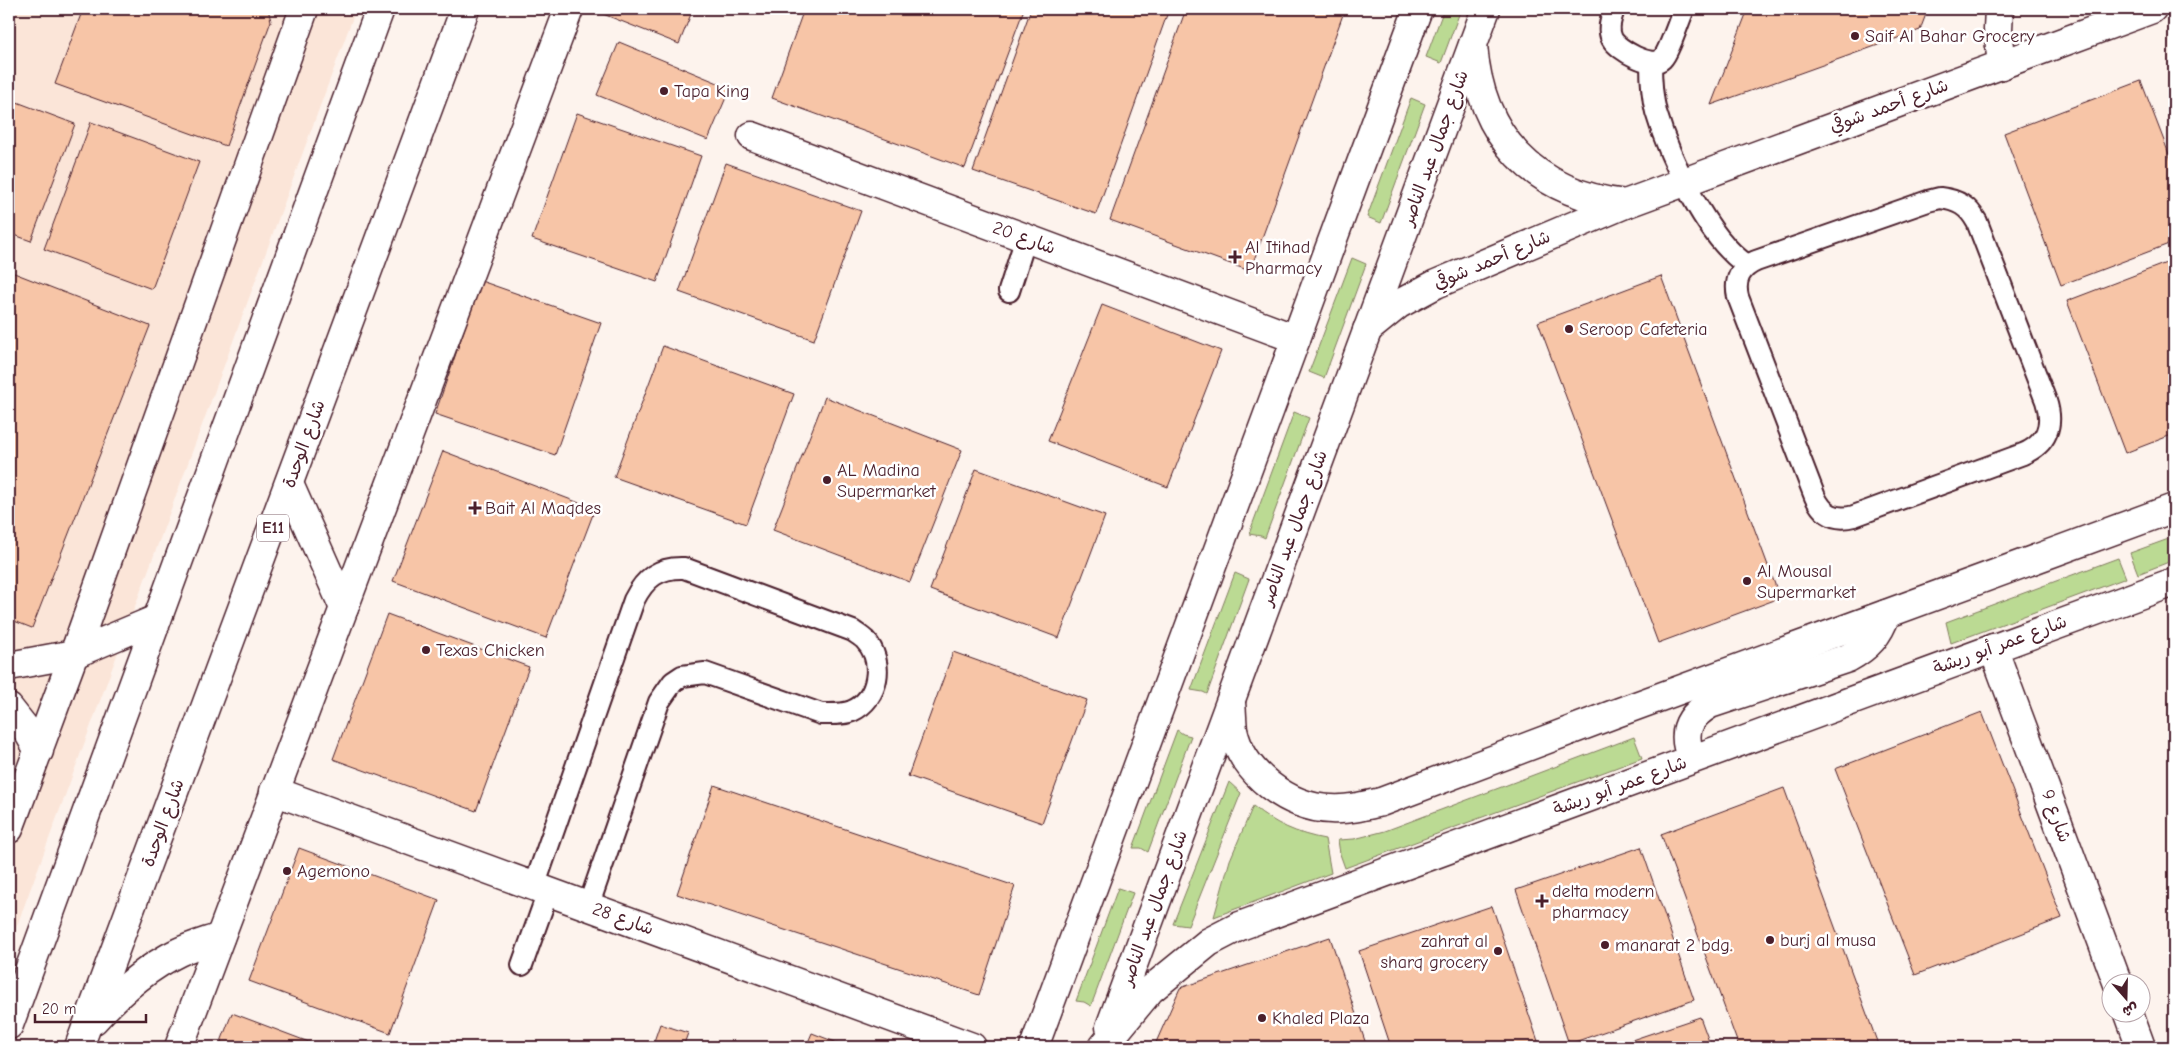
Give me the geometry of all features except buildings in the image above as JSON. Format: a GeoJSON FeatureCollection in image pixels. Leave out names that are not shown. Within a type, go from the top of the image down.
{"type":"FeatureCollection","features":[{"type":"Feature","properties":{"kind":"main road"},"geometry":{"type":"LineString","coordinates":[[9,829],[74,654],[304,9]]}},
{"type":"Feature","properties":{"kind":"main road","name":"شارع الوحدة"},"geometry":{"type":"LineString","coordinates":[[83,1038],[465,9]]}},
{"type":"Feature","properties":{"kind":"main road"},"geometry":{"type":"LineString","coordinates":[[179,1047],[569,9]]}},
{"type":"Feature","properties":{"kind":"main road"},"geometry":{"type":"LineString","coordinates":[[1034,1047],[1418,9]]}},
{"type":"Feature","properties":{"kind":"main road","name":"شارع جمال عبد الناصر"},"geometry":{"type":"LineString","coordinates":[[1102,1047],[1486,9]]}},
{"type":"Feature","properties":{"kind":"main road"},"geometry":{"type":"LineString","coordinates":[[1999,9],[1998,29],[2002,65]]}},
{"type":"Feature","properties":{"kind":"main road","name":"شارع أحمد شوقي"},"geometry":{"type":"LineString","coordinates":[[1367,330],[1400,304],[1436,284],[1625,204],[2152,9]]}},
{"type":"Feature","properties":{"kind":"main road"},"geometry":{"type":"LineString","coordinates":[[9,1025],[158,619],[372,17]]}},
{"type":"Feature","properties":{"kind":"main road","name":"شارع أحمد شوقي"},"geometry":{"type":"LineString","coordinates":[[1474,45],[1475,69],[1481,93],[1490,116],[1503,137],[1522,159],[1544,177],[1569,191],[1597,200],[1625,204]]}},
{"type":"Feature","properties":{"kind":"main road","name":"شارع 20"},"geometry":{"type":"LineString","coordinates":[[752,136],[1296,339]]}},
{"type":"Feature","properties":{"kind":"main road"},"geometry":{"type":"LineString","coordinates":[[289,484],[344,608]]}},
{"type":"Feature","properties":{"kind":"main road"},"geometry":{"type":"LineString","coordinates":[[1230,700],[1234,731],[1243,755],[1261,778],[1281,794],[1305,805],[1330,809],[1356,808],[1381,802],[1623,710],[2174,508]]}},
{"type":"Feature","properties":{"kind":"main road","name":"شارع عمر أبو ريشة"},"geometry":{"type":"LineString","coordinates":[[1102,1047],[1150,990],[1209,942],[1232,930],[2174,582]]}},
{"type":"Feature","properties":{"kind":"main road"},"geometry":{"type":"LineString","coordinates":[[1692,759],[1687,747],[1686,733],[1690,721],[1698,710],[1710,704],[1848,658],[1862,650],[1873,640],[1882,628],[1886,614]]}},
{"type":"Feature","properties":{"kind":"main road"},"geometry":{"type":"LineString","coordinates":[[9,666],[74,654],[158,619]]}},
{"type":"Feature","properties":{"kind":"main road","name":"شارع 9"},"geometry":{"type":"LineString","coordinates":[[1993,648],[2114,974]]}},
{"type":"Feature","properties":{"kind":"main road"},"geometry":{"type":"LineString","coordinates":[[9,708],[28,732],[39,751]]}},
{"type":"Feature","properties":{"kind":"main road","name":"شارع 28"},"geometry":{"type":"LineString","coordinates":[[274,792],[972,1047]]}},
{"type":"Feature","properties":{"kind":"main road"},"geometry":{"type":"LineString","coordinates":[[83,1038],[113,999],[144,973],[179,952],[220,937]]}},
{"type":"Feature","properties":{"kind":"main road"},"geometry":{"type":"LineString","coordinates":[[2133,1024],[2142,1047]]}},
{"type":"Feature","properties":{"kind":"lane"},"geometry":{"type":"LineString","coordinates":[[1614,9],[1609,28],[1612,39],[1620,48],[1651,63],[1659,61],[1665,55],[1684,9]]}},
{"type":"Feature","properties":{"kind":"lane"},"geometry":{"type":"LineString","coordinates":[[1651,63],[1651,79],[1656,112],[1684,182],[1725,246],[1747,264]]}},
{"type":"Feature","properties":{"kind":"lane"},"geometry":{"type":"LineString","coordinates":[[1940,198],[1962,204],[1971,211],[1977,222],[2046,401],[2050,423],[2047,433],[2033,450],[1854,516],[1835,518],[1826,513],[1815,497],[1738,298],[1737,279],[1747,264],[1928,201],[1940,198]]}},
{"type":"Feature","properties":{"kind":"lane"},"geometry":{"type":"LineString","coordinates":[[1009,291],[1026,238]]}},
{"type":"Feature","properties":{"kind":"lane"},"geometry":{"type":"LineString","coordinates":[[522,965],[541,889],[634,600],[648,578],[659,571],[671,567],[684,568],[853,631],[866,640],[874,654],[878,670],[875,686],[860,706],[837,715],[821,714],[705,673],[682,676],[672,682],[660,702],[588,907]]}},
{"type":"Feature","properties":{"kind":"shaded area"},"geometry":{"type":"Polygon","coordinates":[[[9,9],[356,9],[9,947],[9,9]]]}},
{"type":"Feature","properties":{"kind":"green space"},"geometry":{"type":"Polygon","coordinates":[[[1444,9],[1461,9],[1441,63],[1426,57],[1444,9]]]}},
{"type":"Feature","properties":{"kind":"green space"},"geometry":{"type":"Polygon","coordinates":[[[1411,98],[1425,104],[1381,223],[1367,217],[1411,98]]]}},
{"type":"Feature","properties":{"kind":"green space"},"geometry":{"type":"Polygon","coordinates":[[[1352,258],[1366,264],[1324,378],[1309,372],[1352,258]]]}},
{"type":"Feature","properties":{"kind":"green space"},"geometry":{"type":"Polygon","coordinates":[[[1294,412],[1309,418],[1265,538],[1249,534],[1294,412]]]}},
{"type":"Feature","properties":{"kind":"green space"},"geometry":{"type":"Polygon","coordinates":[[[2174,537],[2174,560],[2138,574],[2130,553],[2174,537]]]}},
{"type":"Feature","properties":{"kind":"green space"},"geometry":{"type":"Polygon","coordinates":[[[2118,558],[2126,578],[1951,643],[1946,622],[2118,558]]]}},
{"type":"Feature","properties":{"kind":"green space"},"geometry":{"type":"Polygon","coordinates":[[[1235,573],[1249,579],[1207,694],[1191,690],[1235,573]]]}},
{"type":"Feature","properties":{"kind":"green space"},"geometry":{"type":"Polygon","coordinates":[[[1177,730],[1191,736],[1148,852],[1141,848],[1133,848],[1177,730]]]}},
{"type":"Feature","properties":{"kind":"green space"},"geometry":{"type":"Polygon","coordinates":[[[1634,737],[1642,758],[1345,868],[1338,840],[1354,839],[1385,831],[1634,737]]]}},
{"type":"Feature","properties":{"kind":"green space"},"geometry":{"type":"Polygon","coordinates":[[[1229,782],[1241,793],[1188,926],[1173,924],[1229,782]]]}},
{"type":"Feature","properties":{"kind":"green space"},"geometry":{"type":"Polygon","coordinates":[[[1253,806],[1287,827],[1325,839],[1331,873],[1214,917],[1230,860],[1253,806]]]}},
{"type":"Feature","properties":{"kind":"green space"},"geometry":{"type":"Polygon","coordinates":[[[1118,888],[1133,893],[1091,1006],[1084,1002],[1076,1001],[1118,888]]]}},
{"type":"Feature","properties":{"kind":"place","name":"Saif Al Bahar Grocery"},"geometry":{"type":"Point","coordinates":[1855,36]}},
{"type":"Feature","properties":{"kind":"place","name":"Tapa King"},"geometry":{"type":"Point","coordinates":[664,91]}},
{"type":"Feature","properties":{"kind":"place","name":"Al Itihad Pharmacy"},"geometry":{"type":"Point","coordinates":[1235,257]}},
{"type":"Feature","properties":{"kind":"place","name":"Seroop Cafeteria"},"geometry":{"type":"Point","coordinates":[1569,329]}},
{"type":"Feature","properties":{"kind":"place","name":"AL Madina Supermarket"},"geometry":{"type":"Point","coordinates":[827,480]}},
{"type":"Feature","properties":{"kind":"place","name":"Bait Al Maqdes"},"geometry":{"type":"Point","coordinates":[475,508]}},
{"type":"Feature","properties":{"kind":"place","name":"Al Mousal Supermarket"},"geometry":{"type":"Point","coordinates":[1747,581]}},
{"type":"Feature","properties":{"kind":"place","name":"Texas Chicken"},"geometry":{"type":"Point","coordinates":[426,650]}},
{"type":"Feature","properties":{"kind":"place","name":"Agemono"},"geometry":{"type":"Point","coordinates":[287,871]}},
{"type":"Feature","properties":{"kind":"place","name":"delta modern pharmacy"},"geometry":{"type":"Point","coordinates":[1542,901]}},
{"type":"Feature","properties":{"kind":"place","name":"burj al musa"},"geometry":{"type":"Point","coordinates":[1770,940]}},
{"type":"Feature","properties":{"kind":"place","name":"manarat 2 bdg."},"geometry":{"type":"Point","coordinates":[1605,945]}},
{"type":"Feature","properties":{"kind":"place","name":"zahrat al sharq grocery"},"geometry":{"type":"Point","coordinates":[1498,951]}},
{"type":"Feature","properties":{"kind":"place","name":"Khaled Plaza"},"geometry":{"type":"Point","coordinates":[1262,1018]}}]}
